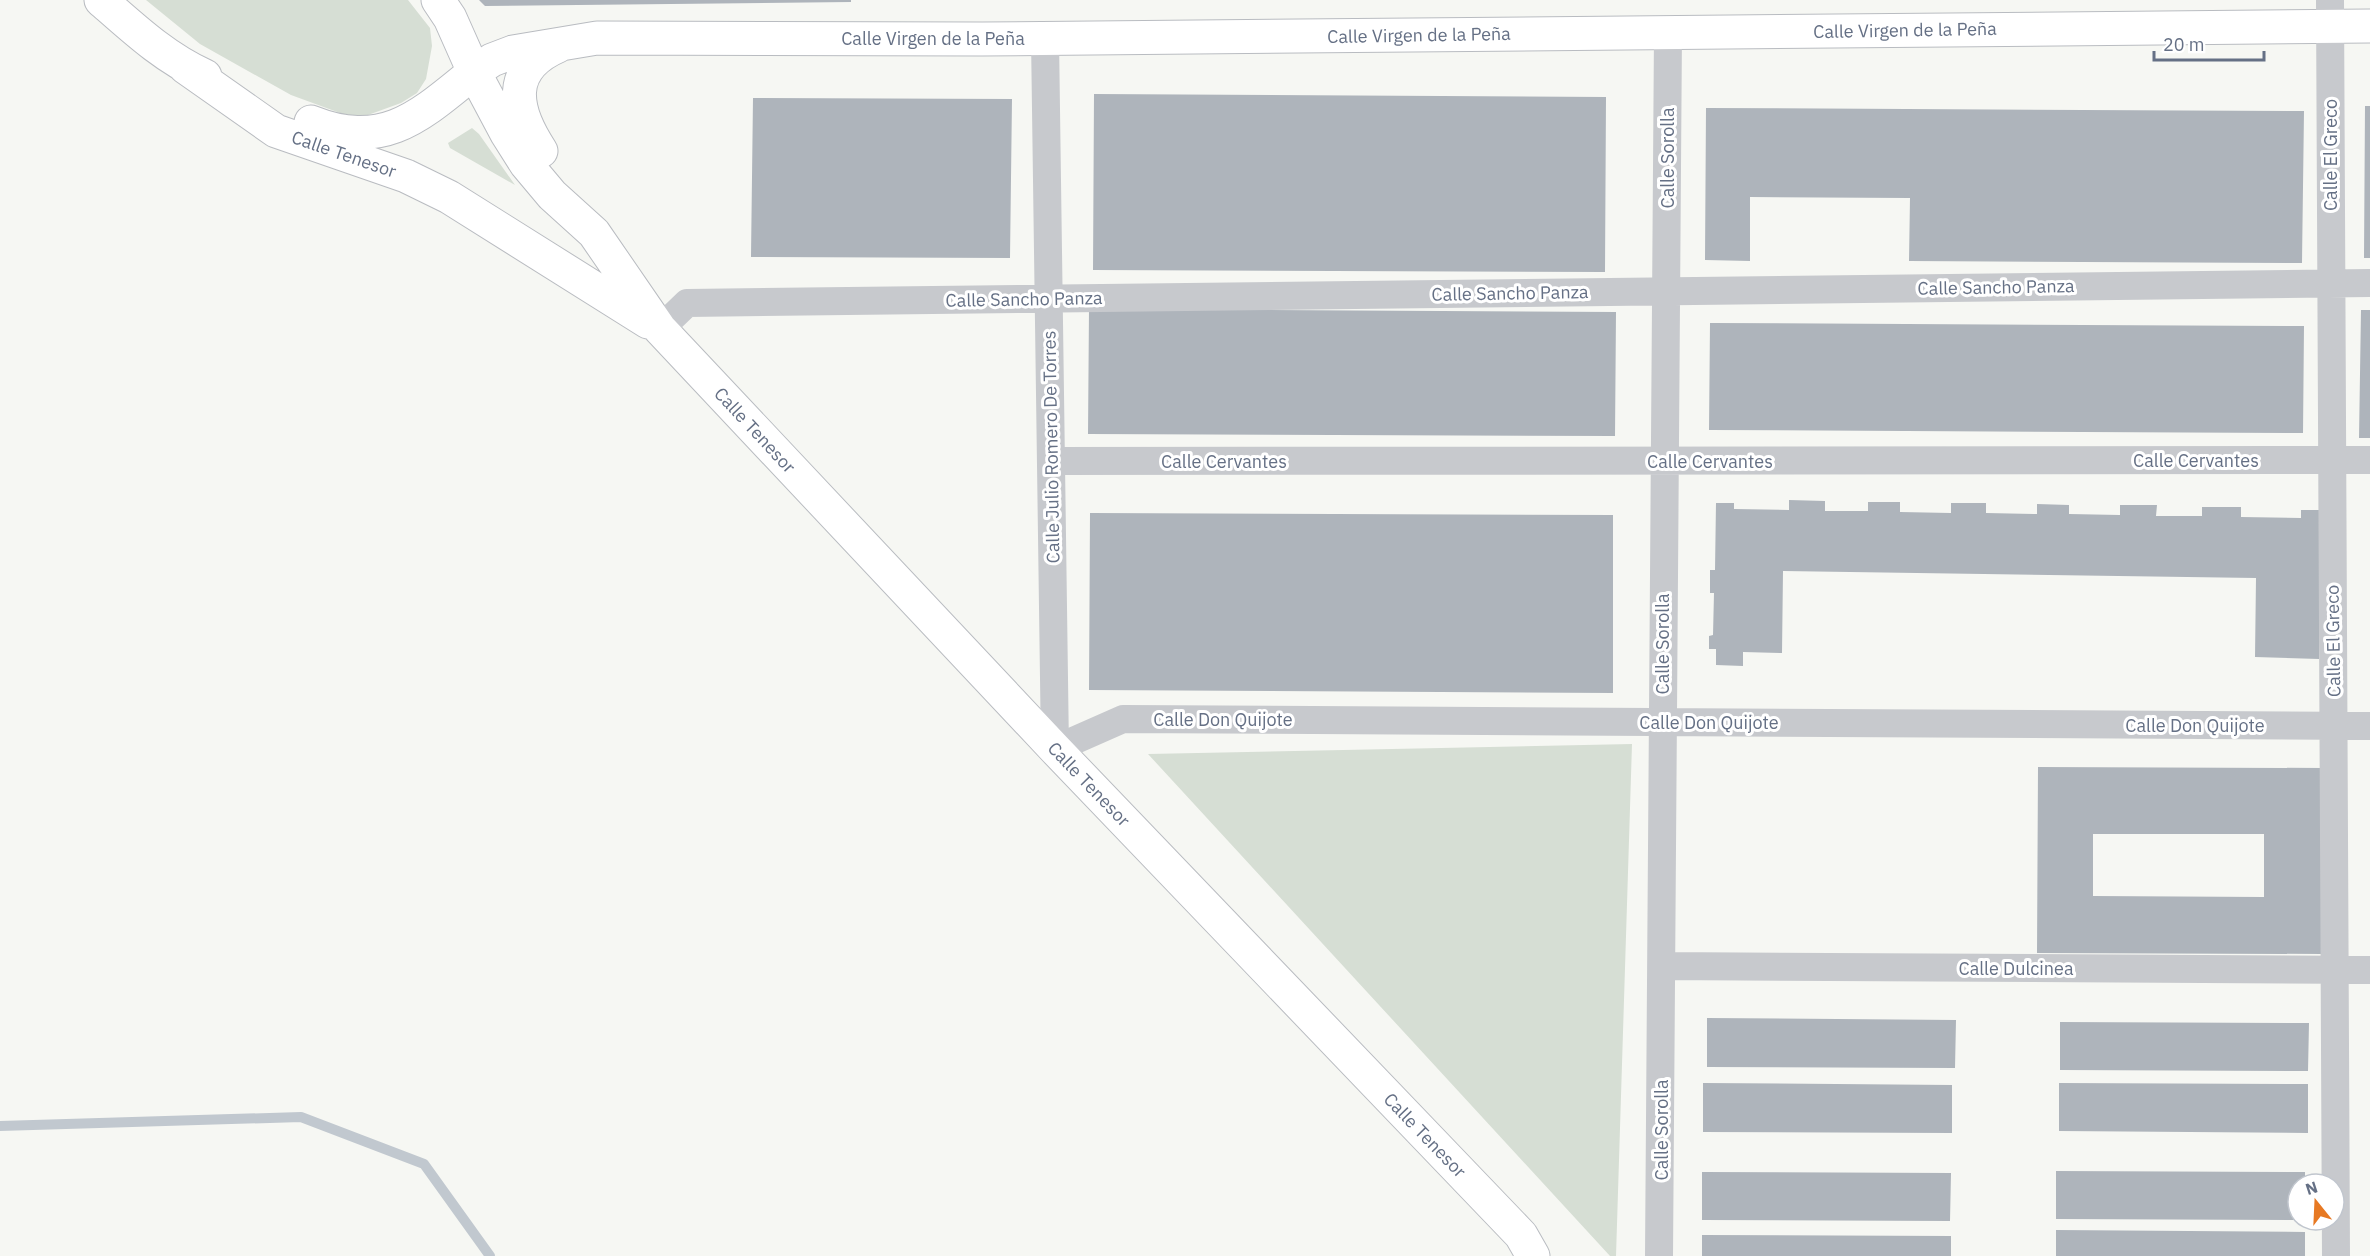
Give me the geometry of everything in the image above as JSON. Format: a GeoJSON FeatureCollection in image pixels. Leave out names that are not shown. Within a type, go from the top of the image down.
{"type":"FeatureCollection","features":[{"type":"Feature","properties":{"kind":"street"},"geometry":{"type":"LineString","coordinates":[[101,0],[159,50],[185,67]]}},
{"type":"Feature","properties":{"kind":"street","name":"Calle Tenesor"},"geometry":{"type":"LineString","coordinates":[[438,0],[450,18],[474,72],[507,134],[526,165],[552,195],[594,233],[660,329],[1527,1246],[1560,1256]]}},
{"type":"Feature","properties":{"kind":"street","name":"Calle Virgen de la Peña"},"geometry":{"type":"LineString","coordinates":[[185,67],[320,126],[360,134],[380,132],[406,123],[435,104],[492,60],[513,52],[597,38],[1045,38],[1668,32],[2329,13],[2370,26]]}},
{"type":"Feature","properties":{"kind":"street","name":"Calle El Greco"},"geometry":{"type":"LineString","coordinates":[[2329,13],[2336,1256]]}},
{"type":"Feature","properties":{"kind":"street","name":"Calle Sorolla"},"geometry":{"type":"LineString","coordinates":[[1659,1256],[1668,32]]}},
{"type":"Feature","properties":{"kind":"street","name":"Calle Julio Romero De Torres"},"geometry":{"type":"LineString","coordinates":[[1045,38],[1055,749]]}},
{"type":"Feature","properties":{"kind":"street"},"geometry":{"type":"LineString","coordinates":[[563,44],[541,53],[532,62],[523,75],[519,98],[526,129],[594,233]]}},
{"type":"Feature","properties":{"kind":"street","name":"Calle Tenesor"},"geometry":{"type":"LineString","coordinates":[[185,67],[276,131],[406,176],[449,197],[660,329]]}},
{"type":"Feature","properties":{"kind":"street","name":"Calle Sancho Panza"},"geometry":{"type":"LineString","coordinates":[[660,329],[687,303],[2370,283]]}},
{"type":"Feature","properties":{"kind":"street","name":"Calle Cervantes"},"geometry":{"type":"LineString","coordinates":[[1051,461],[2370,460]]}},
{"type":"Feature","properties":{"kind":"street","name":"Calle Don Quijote"},"geometry":{"type":"LineString","coordinates":[[1055,749],[1123,719],[2370,726]]}},
{"type":"Feature","properties":{"kind":"street","name":"Calle Dulcinea"},"geometry":{"type":"LineString","coordinates":[[1662,966],[2370,970]]}},
{"type":"Feature","properties":{"kind":"shaded area"},"geometry":{"type":"Polygon","coordinates":[[[146,0],[408,0],[430,28],[432,46],[426,79],[417,93],[401,103],[368,115],[351,117],[291,95],[200,44],[146,0]]]}},
{"type":"Feature","properties":{"kind":"shaded area"},"geometry":{"type":"Polygon","coordinates":[[[472,128],[479,134],[515,185],[450,148],[448,143],[472,128]]]}},
{"type":"Feature","properties":{"kind":"shaded area"},"geometry":{"type":"Polygon","coordinates":[[[1632,744],[1616,1256],[1610,1256],[1148,754],[1632,744]]]}},
{"type":"Feature","properties":{"kind":"building"},"geometry":{"type":"Polygon","coordinates":[[[479,0],[851,0],[851,2],[485,6],[479,0]]]}},
{"type":"Feature","properties":{"kind":"building"},"geometry":{"type":"Polygon","coordinates":[[[1094,94],[1606,97],[1605,272],[1093,270],[1094,94]]]}},
{"type":"Feature","properties":{"kind":"building"},"geometry":{"type":"Polygon","coordinates":[[[753,98],[1012,99],[1010,258],[751,257],[753,98]]]}},
{"type":"Feature","properties":{"kind":"building"},"geometry":{"type":"Polygon","coordinates":[[[2365,106],[2370,106],[2370,258],[2364,258],[2365,106]]]}},
{"type":"Feature","properties":{"kind":"building"},"geometry":{"type":"Polygon","coordinates":[[[1706,108],[2304,111],[2302,263],[1909,261],[1910,198],[1750,197],[1750,261],[1705,260],[1706,108]]]}},
{"type":"Feature","properties":{"kind":"building"},"geometry":{"type":"Polygon","coordinates":[[[1089,309],[1616,312],[1615,436],[1088,434],[1089,309]]]}},
{"type":"Feature","properties":{"kind":"building"},"geometry":{"type":"Polygon","coordinates":[[[2361,310],[2370,310],[2370,438],[2359,438],[2361,310]]]}},
{"type":"Feature","properties":{"kind":"building"},"geometry":{"type":"Polygon","coordinates":[[[1710,323],[2304,326],[2303,433],[1709,430],[1710,323]]]}},
{"type":"Feature","properties":{"kind":"building"},"geometry":{"type":"Polygon","coordinates":[[[1789,500],[1825,501],[1825,511],[1868,511],[1868,502],[1900,502],[1900,512],[1951,513],[1951,503],[1986,503],[1986,513],[2037,514],[2037,504],[2069,505],[2069,514],[2120,515],[2120,505],[2157,505],[2156,516],[2202,516],[2202,507],[2241,507],[2241,517],[2301,518],[2301,510],[2322,510],[2319,659],[2255,657],[2256,578],[1783,571],[1782,653],[1743,652],[1743,666],[1716,665],[1716,649],[1709,649],[1709,636],[1713,635],[1714,593],[1710,593],[1710,570],[1715,570],[1716,503],[1734,503],[1734,509],[1789,510],[1789,500]]]}},
{"type":"Feature","properties":{"kind":"building"},"geometry":{"type":"Polygon","coordinates":[[[1090,513],[1613,515],[1613,693],[1089,690],[1090,513]]]}},
{"type":"Feature","properties":{"kind":"building"},"geometry":{"type":"Polygon","coordinates":[[[2038,767],[2323,768],[2322,954],[2037,953],[2038,767]],[[2093,834],[2093,896],[2264,897],[2264,834],[2093,834]]]}},
{"type":"Feature","properties":{"kind":"building"},"geometry":{"type":"Polygon","coordinates":[[[1707,1018],[1956,1020],[1955,1068],[1707,1067],[1707,1018]]]}},
{"type":"Feature","properties":{"kind":"building"},"geometry":{"type":"Polygon","coordinates":[[[2060,1022],[2309,1023],[2308,1071],[2060,1070],[2060,1022]]]}},
{"type":"Feature","properties":{"kind":"building"},"geometry":{"type":"Polygon","coordinates":[[[1703,1083],[1952,1085],[1952,1133],[1703,1132],[1703,1083]]]}},
{"type":"Feature","properties":{"kind":"building"},"geometry":{"type":"Polygon","coordinates":[[[2059,1083],[2308,1084],[2308,1133],[2059,1131],[2059,1083]]]}},
{"type":"Feature","properties":{"kind":"building"},"geometry":{"type":"Polygon","coordinates":[[[2056,1171],[2305,1172],[2286,1172],[2286,1220],[2056,1219],[2056,1171]]]}},
{"type":"Feature","properties":{"kind":"building"},"geometry":{"type":"Polygon","coordinates":[[[1702,1172],[1951,1173],[1950,1221],[1702,1220],[1702,1172]]]}},
{"type":"Feature","properties":{"kind":"building"},"geometry":{"type":"Polygon","coordinates":[[[2056,1230],[2305,1232],[2305,1256],[2056,1256],[2056,1230]]]}},
{"type":"Feature","properties":{"kind":"building"},"geometry":{"type":"Polygon","coordinates":[[[1702,1235],[1951,1236],[1951,1256],[1702,1256],[1702,1235]]]}},
{"type":"Feature","properties":{"kind":"waterway"},"geometry":{"type":"LineString","coordinates":[[0,1126],[301,1117],[424,1164],[490,1256]]}}]}
